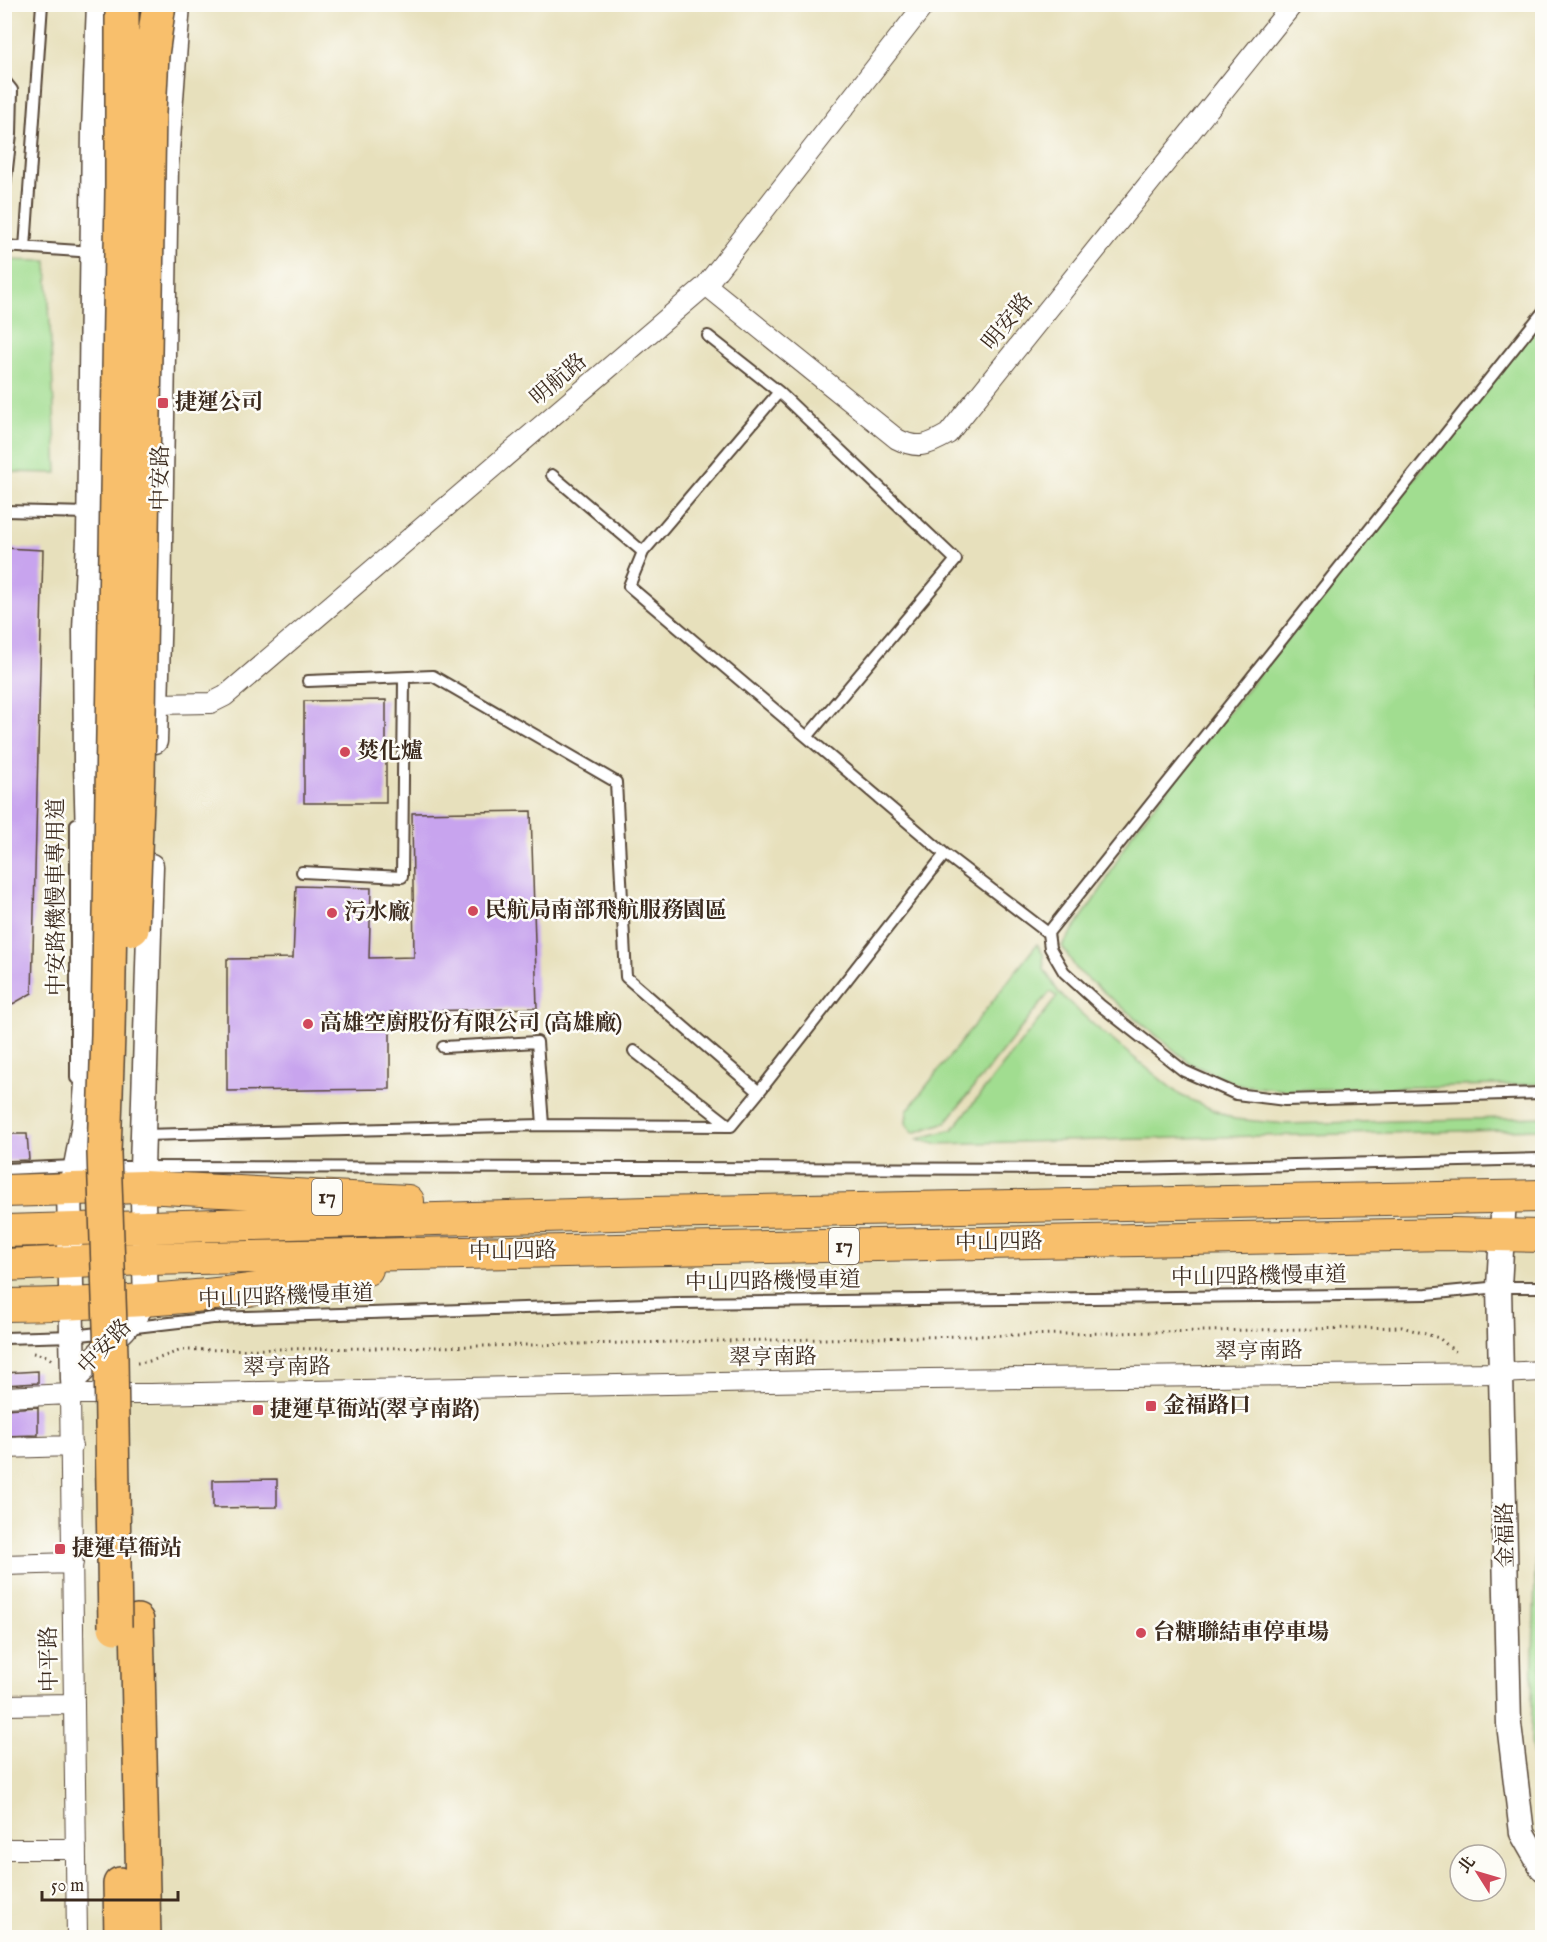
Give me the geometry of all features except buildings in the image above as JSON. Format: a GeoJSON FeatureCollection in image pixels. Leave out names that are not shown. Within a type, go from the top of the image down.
{"type":"FeatureCollection","features":[{"type":"Feature","properties":{"kind":"highway"},"geometry":{"type":"LineString","coordinates":[[121,1938],[132,1385],[118,1035],[122,4]]}},
{"type":"Feature","properties":{"kind":"highway"},"geometry":{"type":"LineString","coordinates":[[118,1035],[125,771],[134,208],[134,4]]}},
{"type":"Feature","properties":{"kind":"highway"},"geometry":{"type":"LineString","coordinates":[[118,1035],[138,762],[149,112],[152,55],[159,4]]}},
{"type":"Feature","properties":{"kind":"highway"},"geometry":{"type":"LineString","coordinates":[[126,1624],[144,1938]]}},
{"type":"Feature","properties":{"kind":"main road","name":"中山四路"},"geometry":{"type":"LineString","coordinates":[[4,1191],[83,1172],[649,1213]]}},
{"type":"Feature","properties":{"kind":"main road","name":"中山四路"},"geometry":{"type":"LineString","coordinates":[[4,1231],[649,1213],[1542,1197]]}},
{"type":"Feature","properties":{"kind":"main road","name":"中山四路"},"geometry":{"type":"LineString","coordinates":[[4,1265],[146,1259],[1450,1234],[1542,1236]]}},
{"type":"Feature","properties":{"kind":"main road","name":"中山四路"},"geometry":{"type":"LineString","coordinates":[[4,1305],[71,1305],[146,1301],[278,1286],[455,1253]]}},
{"type":"Feature","properties":{"kind":"street","name":"中安路"},"geometry":{"type":"LineString","coordinates":[[72,1381],[70,1229],[83,1172],[89,1056],[91,945],[107,651],[102,252],[93,130],[99,4]]}},
{"type":"Feature","properties":{"kind":"street","name":"中安路"},"geometry":{"type":"LineString","coordinates":[[72,1381],[124,1329],[146,1301],[142,1135],[156,704],[166,166],[178,4]]}},
{"type":"Feature","properties":{"kind":"street","name":"明航路"},"geometry":{"type":"LineString","coordinates":[[156,704],[210,703],[225,696],[706,285],[926,4]]}},
{"type":"Feature","properties":{"kind":"street","name":"明安路"},"geometry":{"type":"LineString","coordinates":[[706,285],[897,439],[909,446],[922,446],[935,441],[948,434],[1293,4]]}},
{"type":"Feature","properties":{"kind":"street","name":"中安路"},"geometry":{"type":"LineString","coordinates":[[91,945],[85,630],[102,252]]}},
{"type":"Feature","properties":{"kind":"street","name":"中安路"},"geometry":{"type":"LineString","coordinates":[[140,255],[136,606],[130,856],[148,951]]}},
{"type":"Feature","properties":{"kind":"street","name":"金福路"},"geometry":{"type":"LineString","coordinates":[[1504,1197],[1499,1287],[1509,1724],[1522,1833],[1542,1868]]}},
{"type":"Feature","properties":{"kind":"street","name":"翠亨南路"},"geometry":{"type":"LineString","coordinates":[[4,1397],[72,1381],[150,1394],[929,1379],[1542,1371]]}},
{"type":"Feature","properties":{"kind":"street","name":"中平路"},"geometry":{"type":"LineString","coordinates":[[72,1381],[77,1938]]}},
{"type":"Feature","properties":{"kind":"street"},"geometry":{"type":"LineString","coordinates":[[4,1448],[72,1446]]}},
{"type":"Feature","properties":{"kind":"street"},"geometry":{"type":"LineString","coordinates":[[4,1565],[73,1563]]}},
{"type":"Feature","properties":{"kind":"street"},"geometry":{"type":"LineString","coordinates":[[4,1705],[74,1704]]}},
{"type":"Feature","properties":{"kind":"street"},"geometry":{"type":"LineString","coordinates":[[4,1849],[76,1849]]}},
{"type":"Feature","properties":{"kind":"lane"},"geometry":{"type":"LineString","coordinates":[[25,248],[42,4]]}},
{"type":"Feature","properties":{"kind":"lane"},"geometry":{"type":"LineString","coordinates":[[4,80],[12,90],[11,134],[4,195]]}},
{"type":"Feature","properties":{"kind":"lane"},"geometry":{"type":"LineString","coordinates":[[4,246],[164,256]]}},
{"type":"Feature","properties":{"kind":"lane"},"geometry":{"type":"LineString","coordinates":[[1048,933],[1542,313]]}},
{"type":"Feature","properties":{"kind":"lane"},"geometry":{"type":"LineString","coordinates":[[708,336],[779,392],[956,560],[807,737]]}},
{"type":"Feature","properties":{"kind":"lane"},"geometry":{"type":"LineString","coordinates":[[779,392],[643,552],[629,586],[945,854],[1048,933],[1050,948],[1064,972],[1100,1005],[1184,1071],[1236,1094],[1285,1100],[1542,1093]]}},
{"type":"Feature","properties":{"kind":"lane"},"geometry":{"type":"LineString","coordinates":[[552,475],[643,552]]}},
{"type":"Feature","properties":{"kind":"lane"},"geometry":{"type":"LineString","coordinates":[[4,511],[90,513]]}},
{"type":"Feature","properties":{"kind":"lane","name":"中安路機慢車專用道"},"geometry":{"type":"LineString","coordinates":[[83,1172],[76,661],[85,630]]}},
{"type":"Feature","properties":{"kind":"lane"},"geometry":{"type":"LineString","coordinates":[[308,681],[404,679],[433,676],[616,782],[626,977],[759,1092]]}},
{"type":"Feature","properties":{"kind":"lane"},"geometry":{"type":"LineString","coordinates":[[303,872],[402,877],[404,679]]}},
{"type":"Feature","properties":{"kind":"lane"},"geometry":{"type":"LineString","coordinates":[[731,1126],[945,854]]}},
{"type":"Feature","properties":{"kind":"lane"},"geometry":{"type":"LineString","coordinates":[[443,1047],[537,1042],[543,1125]]}},
{"type":"Feature","properties":{"kind":"lane"},"geometry":{"type":"LineString","coordinates":[[634,1051],[731,1126]]}},
{"type":"Feature","properties":{"kind":"lane"},"geometry":{"type":"LineString","coordinates":[[142,1135],[543,1125],[731,1126]]}},
{"type":"Feature","properties":{"kind":"lane"},"geometry":{"type":"LineString","coordinates":[[142,1178],[1130,1169],[1542,1160]]}},
{"type":"Feature","properties":{"kind":"lane"},"geometry":{"type":"LineString","coordinates":[[4,1169],[83,1172]]}},
{"type":"Feature","properties":{"kind":"lane","name":"中山四路機慢車道"},"geometry":{"type":"LineString","coordinates":[[4,1338],[73,1336],[213,1318],[666,1303],[1427,1294],[1499,1287],[1542,1287]]}},
{"type":"Feature","properties":{"kind":"path"},"geometry":{"type":"LineString","coordinates":[[130,1364],[151,1362],[182,1350],[385,1348],[1402,1327],[1439,1338],[1457,1354]]}},
{"type":"Feature","properties":{"kind":"path"},"geometry":{"type":"LineString","coordinates":[[23,1352],[47,1356],[64,1368],[72,1381]]}},
{"type":"Feature","properties":{"kind":"green space"},"geometry":{"type":"Polygon","coordinates":[[[5,260],[47,261],[57,473],[5,472],[5,260]]]}},
{"type":"Feature","properties":{"kind":"green space"},"geometry":{"type":"Polygon","coordinates":[[[1542,318],[1542,1084],[1284,1090],[1239,1085],[1191,1064],[1077,970],[1062,946],[1104,885],[1130,836],[1542,318]]]}},
{"type":"Feature","properties":{"kind":"green space"},"geometry":{"type":"Polygon","coordinates":[[[1037,944],[1043,954],[1044,969],[1059,993],[1095,1026],[1180,1095],[1234,1119],[1286,1124],[1542,1117],[1542,1129],[935,1144],[918,1139],[953,1129],[1057,997],[1050,992],[946,1122],[913,1133],[906,1123],[907,1111],[1037,944]]]}},
{"type":"Feature","properties":{"kind":"green space"},"geometry":{"type":"Polygon","coordinates":[[[1542,1409],[1542,1805],[1531,1742],[1539,1411],[1542,1409]]]}},
{"type":"Feature","properties":{"kind":"place","name":"捷運公司"},"geometry":{"type":"Point","coordinates":[163,403]}},
{"type":"Feature","properties":{"kind":"place","name":"焚化爐"},"geometry":{"type":"Point","coordinates":[345,752]}},
{"type":"Feature","properties":{"kind":"place","name":"民航局南部飛航服務園區"},"geometry":{"type":"Point","coordinates":[473,911]}},
{"type":"Feature","properties":{"kind":"place","name":"污水廠"},"geometry":{"type":"Point","coordinates":[332,913]}},
{"type":"Feature","properties":{"kind":"place","name":"高雄空廚股份有限公司 (高雄廠)"},"geometry":{"type":"Point","coordinates":[308,1024]}},
{"type":"Feature","properties":{"kind":"place","name":"金福路口"},"geometry":{"type":"Point","coordinates":[1151,1406]}},
{"type":"Feature","properties":{"kind":"place","name":"捷運草衙站(翠亨南路)"},"geometry":{"type":"Point","coordinates":[258,1410]}},
{"type":"Feature","properties":{"kind":"place","name":"捷運草衙站"},"geometry":{"type":"Point","coordinates":[60,1549]}},
{"type":"Feature","properties":{"kind":"place","name":"台糖聯結車停車場"},"geometry":{"type":"Point","coordinates":[1141,1633]}}]}
